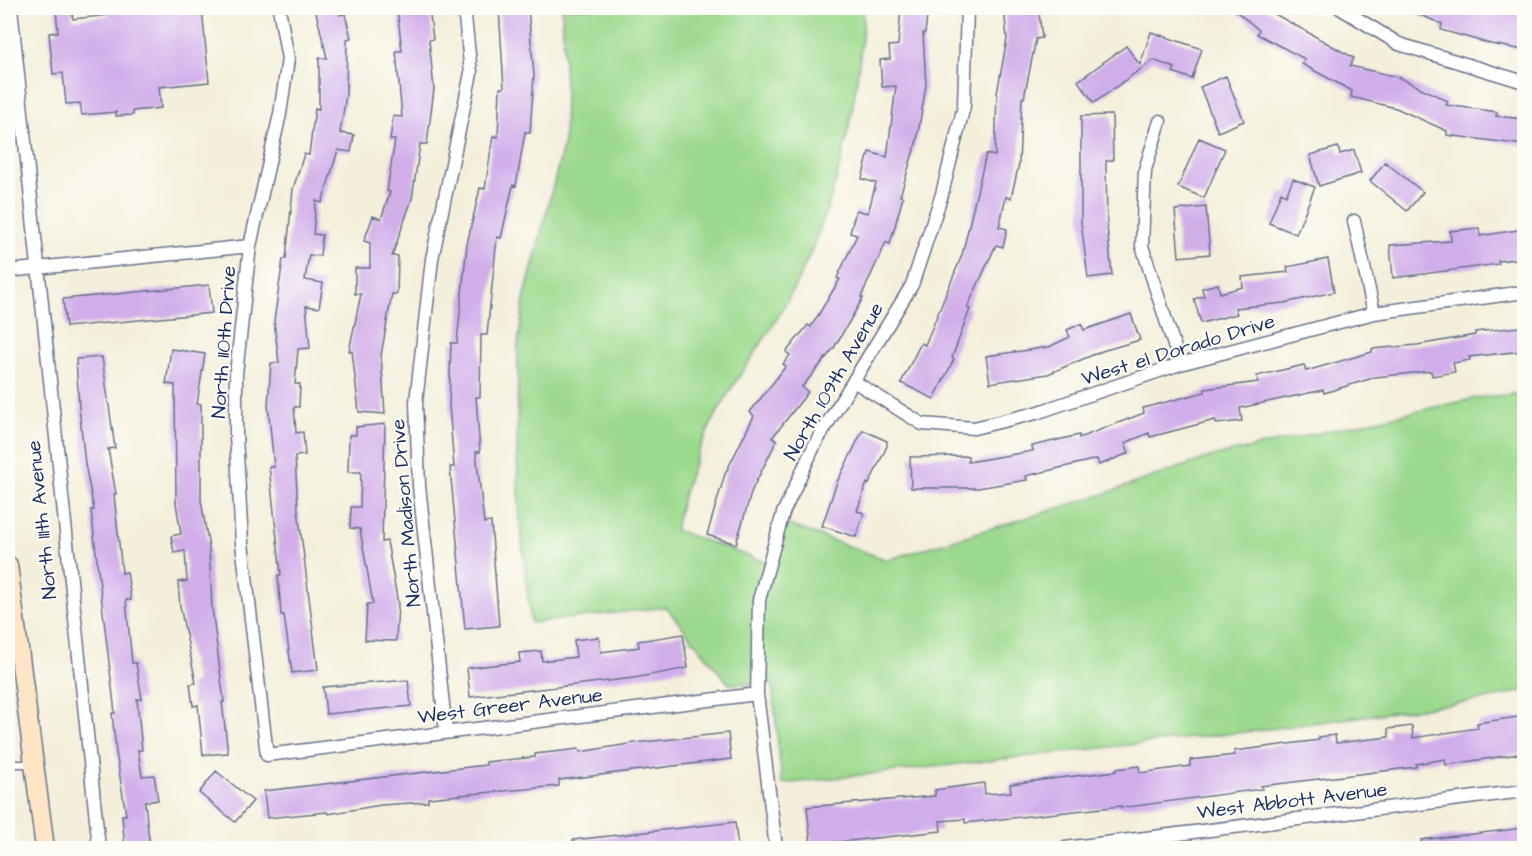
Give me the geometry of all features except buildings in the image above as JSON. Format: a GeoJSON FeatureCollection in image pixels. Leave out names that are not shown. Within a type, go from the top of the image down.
{"type":"FeatureCollection","features":[{"type":"Feature","properties":{"kind":"street","name":"North 111th Avenue"},"geometry":{"type":"LineString","coordinates":[[11,8],[99,849]]}},
{"type":"Feature","properties":{"kind":"street","name":"North 110th Drive"},"geometry":{"type":"LineString","coordinates":[[267,755],[242,543],[236,436],[236,374],[250,246],[280,114],[288,59],[279,8]]}},
{"type":"Feature","properties":{"kind":"street","name":"North Madison Drive"},"geometry":{"type":"LineString","coordinates":[[446,732],[419,486],[416,402],[432,259],[471,73],[464,8]]}},
{"type":"Feature","properties":{"kind":"street","name":"North 109th Avenue"},"geometry":{"type":"LineString","coordinates":[[776,849],[757,694],[759,600],[783,513],[815,444],[855,382],[912,285],[942,194],[964,106],[967,8]]}},
{"type":"Feature","properties":{"kind":"street"},"geometry":{"type":"LineString","coordinates":[[1340,8],[1399,44],[1524,82]]}},
{"type":"Feature","properties":{"kind":"street"},"geometry":{"type":"LineString","coordinates":[[1160,121],[1146,170],[1142,246],[1180,364]]}},
{"type":"Feature","properties":{"kind":"street"},"geometry":{"type":"LineString","coordinates":[[1354,221],[1374,313]]}},
{"type":"Feature","properties":{"kind":"street"},"geometry":{"type":"LineString","coordinates":[[8,271],[250,246]]}},
{"type":"Feature","properties":{"kind":"street","name":"West el Dorado Drive"},"geometry":{"type":"LineString","coordinates":[[855,382],[922,424],[974,428],[1036,413],[1180,364],[1374,313],[1524,292]]}},
{"type":"Feature","properties":{"kind":"street","name":"North 111th Avenue"},"geometry":{"type":"LineString","coordinates":[[8,565],[12,647],[33,764],[45,849]]}},
{"type":"Feature","properties":{"kind":"street","name":"West Greer Avenue"},"geometry":{"type":"LineString","coordinates":[[267,755],[757,694]]}},
{"type":"Feature","properties":{"kind":"street","name":"West Abbott Avenue"},"geometry":{"type":"LineString","coordinates":[[1065,849],[1524,791]]}},
{"type":"Feature","properties":{"kind":"lane"},"geometry":{"type":"LineString","coordinates":[[8,764],[33,764]]}},
{"type":"Feature","properties":{"kind":"green space"},"geometry":{"type":"Polygon","coordinates":[[[562,8],[863,8],[862,44],[847,138],[822,223],[800,277],[786,303],[725,399],[709,429],[688,479],[675,530],[768,563],[781,522],[887,560],[1101,495],[1210,457],[1476,398],[1524,393],[1524,691],[1481,700],[1262,730],[782,784],[772,683],[729,684],[666,607],[531,623],[520,522],[517,455],[518,346],[524,300],[564,143],[565,88],[562,8]]]}}]}
